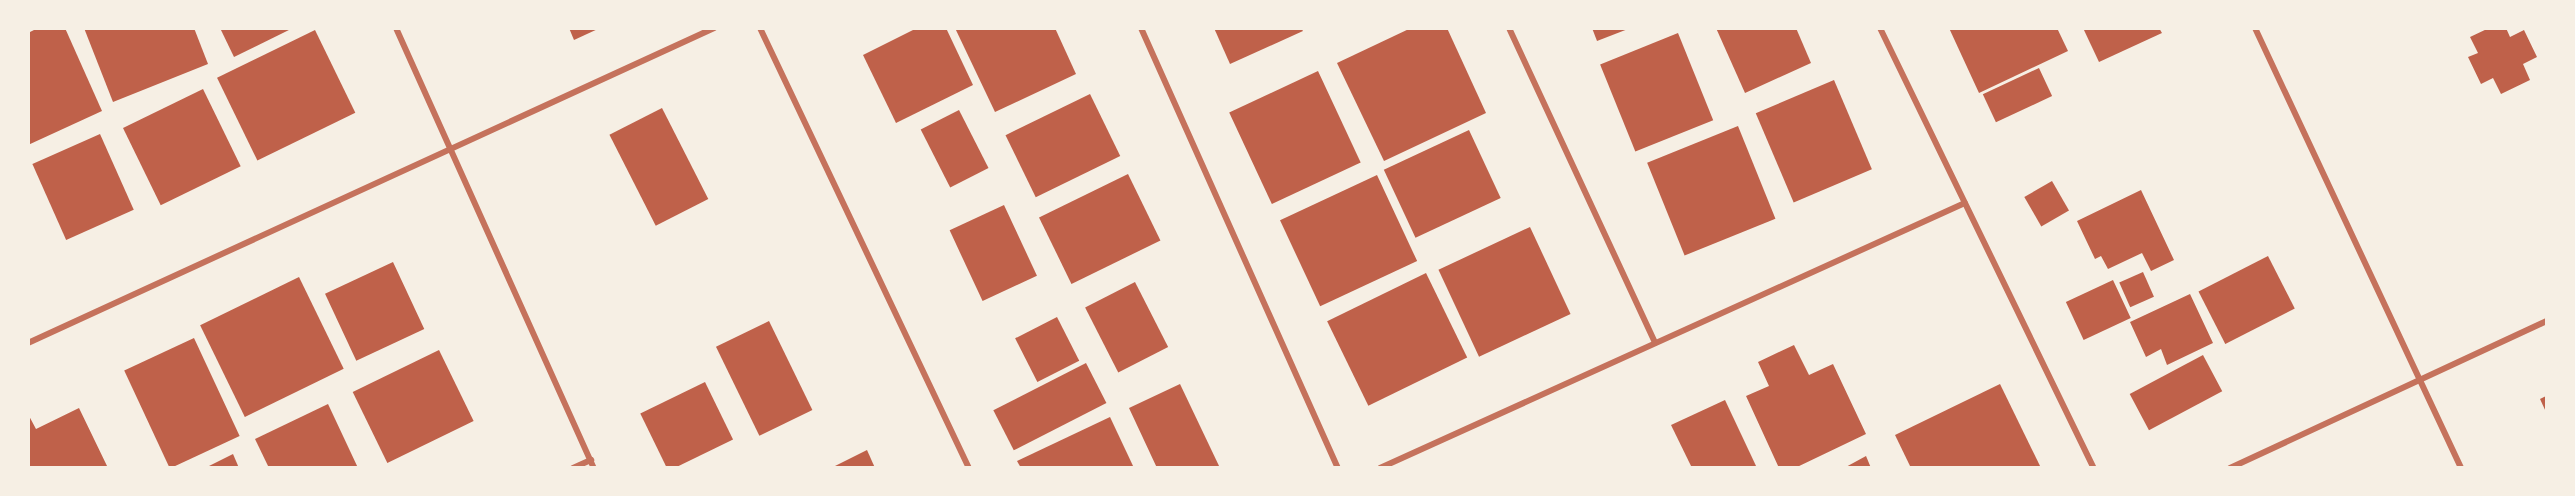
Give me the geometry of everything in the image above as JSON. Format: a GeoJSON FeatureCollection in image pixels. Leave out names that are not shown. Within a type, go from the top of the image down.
{"type":"FeatureCollection","features":[{"type":"Feature","properties":{"kind":"street"},"geometry":{"type":"LineString","coordinates":[[396,28],[594,468]]}},
{"type":"Feature","properties":{"kind":"street"},"geometry":{"type":"LineString","coordinates":[[28,342],[714,28]]}},
{"type":"Feature","properties":{"kind":"street"},"geometry":{"type":"LineString","coordinates":[[760,28],[969,468]]}},
{"type":"Feature","properties":{"kind":"street"},"geometry":{"type":"LineString","coordinates":[[1141,28],[1338,468]]}},
{"type":"Feature","properties":{"kind":"street"},"geometry":{"type":"LineString","coordinates":[[1509,28],[1654,343]]}},
{"type":"Feature","properties":{"kind":"street"},"geometry":{"type":"LineString","coordinates":[[1880,28],[2094,468]]}},
{"type":"Feature","properties":{"kind":"street"},"geometry":{"type":"LineString","coordinates":[[2255,28],[2461,468]]}},
{"type":"Feature","properties":{"kind":"street"},"geometry":{"type":"LineString","coordinates":[[1380,468],[1965,203]]}},
{"type":"Feature","properties":{"kind":"street"},"geometry":{"type":"LineString","coordinates":[[2230,468],[2547,321]]}},
{"type":"Feature","properties":{"kind":"street"},"geometry":{"type":"LineString","coordinates":[[573,468],[591,460]]}},
{"type":"Feature","properties":{"kind":"building"},"geometry":{"type":"Polygon","coordinates":[[[38,28],[65,28],[102,111],[28,145],[28,33],[38,28]]]}},
{"type":"Feature","properties":{"kind":"building"},"geometry":{"type":"Polygon","coordinates":[[[84,28],[194,28],[208,64],[113,102],[84,28]]]}},
{"type":"Feature","properties":{"kind":"building"},"geometry":{"type":"Polygon","coordinates":[[[220,28],[293,28],[234,57],[220,28]]]}},
{"type":"Feature","properties":{"kind":"building"},"geometry":{"type":"Polygon","coordinates":[[[569,28],[600,28],[574,40],[569,28]]]}},
{"type":"Feature","properties":{"kind":"building"},"geometry":{"type":"Polygon","coordinates":[[[917,28],[946,28],[973,85],[896,123],[863,55],[917,28]]]}},
{"type":"Feature","properties":{"kind":"building"},"geometry":{"type":"Polygon","coordinates":[[[955,28],[1055,28],[1076,74],[995,112],[955,28]]]}},
{"type":"Feature","properties":{"kind":"building"},"geometry":{"type":"Polygon","coordinates":[[[1214,28],[1301,28],[1303,31],[1230,64],[1214,28]]]}},
{"type":"Feature","properties":{"kind":"building"},"geometry":{"type":"Polygon","coordinates":[[[1411,28],[1447,28],[1486,113],[1384,161],[1337,63],[1411,28]]]}},
{"type":"Feature","properties":{"kind":"building"},"geometry":{"type":"Polygon","coordinates":[[[1592,28],[1628,28],[1628,29],[1597,41],[1592,28]]]}},
{"type":"Feature","properties":{"kind":"building"},"geometry":{"type":"Polygon","coordinates":[[[1716,28],[1796,28],[1811,63],[1745,93],[1716,28]]]}},
{"type":"Feature","properties":{"kind":"building"},"geometry":{"type":"Polygon","coordinates":[[[1949,28],[2057,28],[2068,51],[1979,93],[1949,28]]]}},
{"type":"Feature","properties":{"kind":"building"},"geometry":{"type":"Polygon","coordinates":[[[2083,28],[2159,28],[2162,33],[2099,62],[2083,28]]]}},
{"type":"Feature","properties":{"kind":"building"},"geometry":{"type":"Polygon","coordinates":[[[2489,28],[2506,28],[2510,37],[2524,30],[2537,57],[2523,64],[2530,80],[2501,94],[2493,78],[2481,84],[2468,57],[2478,53],[2470,37],[2489,28]]]}},
{"type":"Feature","properties":{"kind":"building"},"geometry":{"type":"Polygon","coordinates":[[[315,30],[355,113],[257,160],[217,78],[315,30]]]}},
{"type":"Feature","properties":{"kind":"building"},"geometry":{"type":"Polygon","coordinates":[[[1678,33],[1713,120],[1635,152],[1600,64],[1678,33]]]}},
{"type":"Feature","properties":{"kind":"building"},"geometry":{"type":"Polygon","coordinates":[[[2039,68],[2052,96],[1996,122],[1983,94],[2039,68]]]}},
{"type":"Feature","properties":{"kind":"building"},"geometry":{"type":"Polygon","coordinates":[[[1318,71],[1361,163],[1272,204],[1229,112],[1318,71]]]}},
{"type":"Feature","properties":{"kind":"building"},"geometry":{"type":"Polygon","coordinates":[[[1834,80],[1872,169],[1794,203],[1756,113],[1834,80]]]}},
{"type":"Feature","properties":{"kind":"building"},"geometry":{"type":"Polygon","coordinates":[[[203,89],[241,166],[161,205],[123,128],[203,89]]]}},
{"type":"Feature","properties":{"kind":"building"},"geometry":{"type":"Polygon","coordinates":[[[1090,94],[1120,156],[1036,197],[1006,135],[1090,94]]]}},
{"type":"Feature","properties":{"kind":"building"},"geometry":{"type":"Polygon","coordinates":[[[662,108],[708,199],[656,226],[609,135],[662,108]]]}},
{"type":"Feature","properties":{"kind":"building"},"geometry":{"type":"Polygon","coordinates":[[[959,110],[989,168],[950,187],[921,130],[959,110]]]}},
{"type":"Feature","properties":{"kind":"building"},"geometry":{"type":"Polygon","coordinates":[[[1738,126],[1775,219],[1685,255],[1647,163],[1738,126]]]}},
{"type":"Feature","properties":{"kind":"building"},"geometry":{"type":"Polygon","coordinates":[[[1469,130],[1501,198],[1416,238],[1384,170],[1469,130]]]}},
{"type":"Feature","properties":{"kind":"building"},"geometry":{"type":"Polygon","coordinates":[[[100,134],[134,210],[66,240],[32,164],[100,134]]]}},
{"type":"Feature","properties":{"kind":"building"},"geometry":{"type":"Polygon","coordinates":[[[1128,174],[1160,241],[1071,284],[1039,217],[1128,174]]]}},
{"type":"Feature","properties":{"kind":"building"},"geometry":{"type":"Polygon","coordinates":[[[1377,175],[1417,261],[1320,306],[1280,220],[1377,175]]]}},
{"type":"Feature","properties":{"kind":"building"},"geometry":{"type":"Polygon","coordinates":[[[2052,181],[2069,210],[2041,226],[2024,197],[2052,181]]]}},
{"type":"Feature","properties":{"kind":"building"},"geometry":{"type":"Polygon","coordinates":[[[2141,190],[2174,260],[2151,271],[2142,253],[2108,269],[2101,256],[2095,259],[2077,221],[2141,190]]]}},
{"type":"Feature","properties":{"kind":"building"},"geometry":{"type":"Polygon","coordinates":[[[1004,205],[1037,276],[983,301],[950,230],[1004,205]]]}},
{"type":"Feature","properties":{"kind":"building"},"geometry":{"type":"Polygon","coordinates":[[[1530,227],[1571,314],[1479,357],[1438,270],[1530,227]]]}},
{"type":"Feature","properties":{"kind":"building"},"geometry":{"type":"Polygon","coordinates":[[[2268,256],[2295,309],[2225,344],[2199,291],[2268,256]]]}},
{"type":"Feature","properties":{"kind":"building"},"geometry":{"type":"Polygon","coordinates":[[[393,262],[424,329],[356,361],[325,294],[393,262]]]}},
{"type":"Feature","properties":{"kind":"building"},"geometry":{"type":"Polygon","coordinates":[[[2143,272],[2154,297],[2130,307],[2119,283],[2143,272]]]}},
{"type":"Feature","properties":{"kind":"building"},"geometry":{"type":"Polygon","coordinates":[[[1426,273],[1467,357],[1368,406],[1327,321],[1426,273]]]}},
{"type":"Feature","properties":{"kind":"building"},"geometry":{"type":"Polygon","coordinates":[[[299,277],[344,369],[245,417],[200,325],[299,277]]]}},
{"type":"Feature","properties":{"kind":"building"},"geometry":{"type":"Polygon","coordinates":[[[2113,280],[2131,318],[2084,340],[2066,302],[2113,280]]]}},
{"type":"Feature","properties":{"kind":"building"},"geometry":{"type":"Polygon","coordinates":[[[1135,282],[1168,347],[1118,372],[1085,307],[1135,282]]]}},
{"type":"Feature","properties":{"kind":"building"},"geometry":{"type":"Polygon","coordinates":[[[2190,294],[2213,343],[2167,365],[2161,349],[2146,357],[2130,322],[2190,294]]]}},
{"type":"Feature","properties":{"kind":"building"},"geometry":{"type":"Polygon","coordinates":[[[1057,317],[1079,361],[1037,382],[1015,338],[1057,317]]]}},
{"type":"Feature","properties":{"kind":"building"},"geometry":{"type":"Polygon","coordinates":[[[769,321],[812,410],[759,436],[716,347],[769,321]]]}},
{"type":"Feature","properties":{"kind":"building"},"geometry":{"type":"Polygon","coordinates":[[[194,338],[240,436],[170,468],[124,371],[194,338]]]}},
{"type":"Feature","properties":{"kind":"building"},"geometry":{"type":"Polygon","coordinates":[[[1794,345],[1809,375],[1833,364],[1866,434],[1795,468],[1779,468],[1746,396],[1769,386],[1758,362],[1794,345]]]}},
{"type":"Feature","properties":{"kind":"building"},"geometry":{"type":"Polygon","coordinates":[[[439,350],[474,421],[387,463],[353,392],[439,350]]]}},
{"type":"Feature","properties":{"kind":"building"},"geometry":{"type":"Polygon","coordinates":[[[2203,355],[2222,391],[2149,430],[2130,394],[2203,355]]]}},
{"type":"Feature","properties":{"kind":"building"},"geometry":{"type":"Polygon","coordinates":[[[1086,363],[1106,403],[1014,450],[993,410],[1086,363]]]}},
{"type":"Feature","properties":{"kind":"building"},"geometry":{"type":"Polygon","coordinates":[[[705,382],[733,440],[675,468],[667,468],[640,414],[705,382]]]}},
{"type":"Feature","properties":{"kind":"building"},"geometry":{"type":"Polygon","coordinates":[[[1180,384],[1220,468],[1157,468],[1129,408],[1180,384]]]}},
{"type":"Feature","properties":{"kind":"building"},"geometry":{"type":"Polygon","coordinates":[[[2000,384],[2041,468],[1911,468],[1895,435],[2000,384]]]}},
{"type":"Feature","properties":{"kind":"building"},"geometry":{"type":"Polygon","coordinates":[[[2546,396],[2546,412],[2540,399],[2546,396]]]}},
{"type":"Feature","properties":{"kind":"building"},"geometry":{"type":"Polygon","coordinates":[[[1725,400],[1757,468],[1692,468],[1671,425],[1725,400]]]}},
{"type":"Feature","properties":{"kind":"building"},"geometry":{"type":"Polygon","coordinates":[[[328,404],[358,468],[269,468],[255,439],[328,404]]]}},
{"type":"Feature","properties":{"kind":"building"},"geometry":{"type":"Polygon","coordinates":[[[79,408],[108,468],[28,468],[28,414],[36,429],[79,408]]]}},
{"type":"Feature","properties":{"kind":"building"},"geometry":{"type":"Polygon","coordinates":[[[1110,417],[1134,468],[1021,468],[1017,461],[1110,417]]]}},
{"type":"Feature","properties":{"kind":"building"},"geometry":{"type":"Polygon","coordinates":[[[867,450],[875,468],[831,468],[867,450]]]}},
{"type":"Feature","properties":{"kind":"building"},"geometry":{"type":"Polygon","coordinates":[[[233,454],[239,468],[205,468],[233,454]]]}},
{"type":"Feature","properties":{"kind":"building"},"geometry":{"type":"Polygon","coordinates":[[[1866,456],[1871,468],[1844,468],[1866,456]]]}}]}
